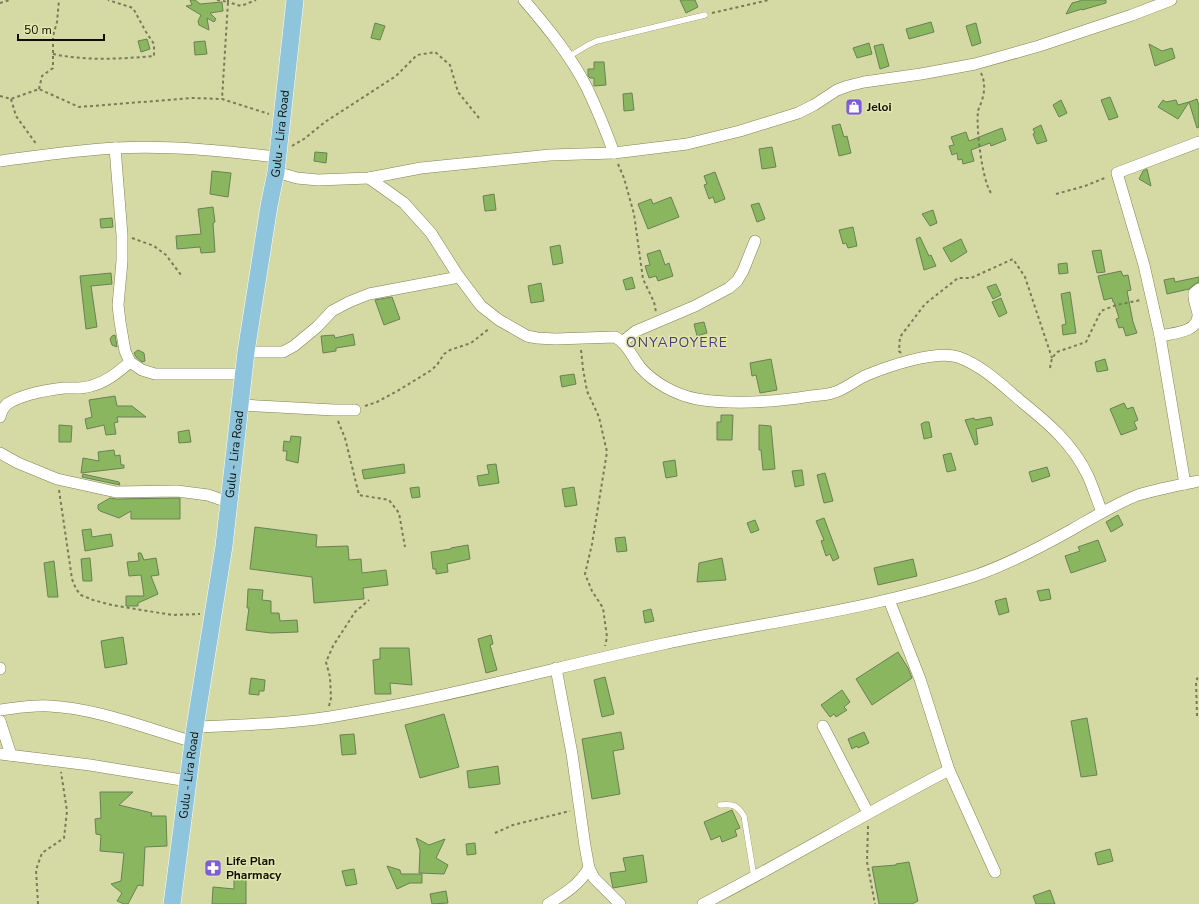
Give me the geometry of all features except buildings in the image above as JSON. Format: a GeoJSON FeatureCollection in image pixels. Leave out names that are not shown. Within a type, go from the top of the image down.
{"type":"FeatureCollection","features":[{"type":"Feature","properties":{"kind":"main road","name":"Gulu - Lira Road"},"geometry":{"type":"LineString","coordinates":[[172,904],[194,735],[224,546],[246,352],[277,160],[295,1]]}},
{"type":"Feature","properties":{"kind":"street"},"geometry":{"type":"LineString","coordinates":[[524,0],[568,57],[586,87],[614,153]]}},
{"type":"Feature","properties":{"kind":"street"},"geometry":{"type":"LineString","coordinates":[[0,161],[115,148],[224,151],[277,160],[297,178],[318,180],[369,178],[429,167],[550,155],[614,153],[687,144],[740,131],[798,113],[838,90],[864,82],[921,74],[975,64],[1040,46],[1132,15],[1171,0]]}},
{"type":"Feature","properties":{"kind":"street"},"geometry":{"type":"LineString","coordinates":[[1184,484],[1160,336],[1144,265],[1117,173],[1199,142]]}},
{"type":"Feature","properties":{"kind":"street"},"geometry":{"type":"LineString","coordinates":[[115,148],[122,235],[122,261],[118,305],[125,350],[130,362],[142,370],[156,374],[243,374]]}},
{"type":"Feature","properties":{"kind":"street"},"geometry":{"type":"LineString","coordinates":[[369,178],[404,203],[431,233],[459,278],[481,306],[498,320],[527,336],[537,338],[581,339],[615,337],[622,342],[640,366],[652,378],[677,393],[695,399],[715,402],[777,401],[832,394],[865,376],[908,362],[944,355],[957,357],[981,368],[996,379],[1062,437],[1076,455],[1088,476],[1102,512]]}},
{"type":"Feature","properties":{"kind":"street"},"geometry":{"type":"LineString","coordinates":[[622,342],[636,331],[659,323],[729,288],[737,281],[756,241]]}},
{"type":"Feature","properties":{"kind":"street"},"geometry":{"type":"LineString","coordinates":[[246,352],[283,352],[294,346],[332,312],[349,302],[369,294],[459,278]]}},
{"type":"Feature","properties":{"kind":"street"},"geometry":{"type":"LineString","coordinates":[[1160,336],[1189,329],[1196,323],[1198,314],[1194,293],[1199,288]]}},
{"type":"Feature","properties":{"kind":"street"},"geometry":{"type":"LineString","coordinates":[[0,417],[2,410],[7,405],[22,398],[62,388],[90,387],[107,380],[130,362]]}},
{"type":"Feature","properties":{"kind":"street"},"geometry":{"type":"LineString","coordinates":[[240,405],[355,410]]}},
{"type":"Feature","properties":{"kind":"street"},"geometry":{"type":"LineString","coordinates":[[0,453],[18,463],[57,479],[116,492],[178,491],[208,496],[228,502]]}},
{"type":"Feature","properties":{"kind":"street"},"geometry":{"type":"LineString","coordinates":[[0,710],[21,707],[47,706],[84,710],[194,735],[263,724],[327,717],[446,695],[603,657],[719,632],[889,600],[969,577],[1008,563],[1102,512],[1137,496],[1199,481]]}},
{"type":"Feature","properties":{"kind":"street"},"geometry":{"type":"LineString","coordinates":[[889,600],[920,679],[949,770],[995,872]]}},
{"type":"Feature","properties":{"kind":"street"},"geometry":{"type":"LineString","coordinates":[[556,668],[572,754],[589,868],[594,878],[620,904]]}},
{"type":"Feature","properties":{"kind":"street"},"geometry":{"type":"LineString","coordinates":[[0,721],[5,754],[59,760],[188,781]]}},
{"type":"Feature","properties":{"kind":"street"},"geometry":{"type":"LineString","coordinates":[[822,726],[868,812]]}},
{"type":"Feature","properties":{"kind":"street"},"geometry":{"type":"LineString","coordinates":[[703,904],[754,877],[868,812],[949,770]]}},
{"type":"Feature","properties":{"kind":"street"},"geometry":{"type":"LineString","coordinates":[[548,904],[574,886],[583,878],[589,868]]}},
{"type":"Feature","properties":{"kind":"lane"},"geometry":{"type":"LineString","coordinates":[[568,57],[597,41],[705,15]]}},
{"type":"Feature","properties":{"kind":"lane"},"geometry":{"type":"LineString","coordinates":[[720,805],[731,804],[739,808],[744,816],[754,877]]}},
{"type":"Feature","properties":{"kind":"path"},"geometry":{"type":"LineString","coordinates":[[0,3],[10,0]]}},
{"type":"Feature","properties":{"kind":"path"},"geometry":{"type":"LineString","coordinates":[[39,89],[42,76],[53,68],[53,36],[58,22],[59,0]]}},
{"type":"Feature","properties":{"kind":"path"},"geometry":{"type":"LineString","coordinates":[[53,54],[72,58],[126,58],[154,56],[154,44],[133,8],[108,0]]}},
{"type":"Feature","properties":{"kind":"path"},"geometry":{"type":"LineString","coordinates":[[217,0],[228,1],[241,6],[256,0]]}},
{"type":"Feature","properties":{"kind":"path"},"geometry":{"type":"LineString","coordinates":[[705,15],[769,0]]}},
{"type":"Feature","properties":{"kind":"path"},"geometry":{"type":"LineString","coordinates":[[222,99],[228,1]]}},
{"type":"Feature","properties":{"kind":"path"},"geometry":{"type":"LineString","coordinates":[[277,160],[325,122],[396,76],[417,55],[434,52],[450,65],[458,92],[479,118]]}},
{"type":"Feature","properties":{"kind":"path"},"geometry":{"type":"LineString","coordinates":[[975,64],[982,73],[984,80],[983,98],[978,110],[979,136],[988,189],[991,193]]}},
{"type":"Feature","properties":{"kind":"path"},"geometry":{"type":"LineString","coordinates":[[0,96],[11,99],[39,89],[79,107],[193,98],[222,99],[282,118]]}},
{"type":"Feature","properties":{"kind":"path"},"geometry":{"type":"LineString","coordinates":[[11,99],[16,116],[45,156]]}},
{"type":"Feature","properties":{"kind":"path"},"geometry":{"type":"LineString","coordinates":[[614,153],[624,178],[634,214],[643,279],[654,302],[659,323]]}},
{"type":"Feature","properties":{"kind":"path"},"geometry":{"type":"LineString","coordinates":[[1056,194],[1085,186],[1117,173]]}},
{"type":"Feature","properties":{"kind":"path"},"geometry":{"type":"LineString","coordinates":[[122,235],[154,246],[166,255],[181,275]]}},
{"type":"Feature","properties":{"kind":"path"},"geometry":{"type":"LineString","coordinates":[[908,362],[899,350],[900,337],[926,304],[958,278],[971,278],[1013,259],[1025,277],[1052,358]]}},
{"type":"Feature","properties":{"kind":"path"},"geometry":{"type":"LineString","coordinates":[[1050,368],[1052,358],[1057,352],[1086,342],[1101,311],[1116,305],[1151,298]]}},
{"type":"Feature","properties":{"kind":"path"},"geometry":{"type":"LineString","coordinates":[[355,410],[376,402],[430,371],[437,365],[444,354],[450,350],[471,343],[498,320]]}},
{"type":"Feature","properties":{"kind":"path"},"geometry":{"type":"LineString","coordinates":[[581,339],[582,370],[587,391],[598,417],[607,452],[592,544],[585,574],[592,591],[603,608],[607,637],[603,657]]}},
{"type":"Feature","properties":{"kind":"path"},"geometry":{"type":"LineString","coordinates":[[334,410],[345,438],[359,495],[389,500],[399,513],[405,547]]}},
{"type":"Feature","properties":{"kind":"path"},"geometry":{"type":"LineString","coordinates":[[57,479],[72,579],[76,589],[81,595],[92,600],[112,605],[172,615],[213,615]]}},
{"type":"Feature","properties":{"kind":"path"},"geometry":{"type":"LineString","coordinates":[[327,717],[331,698],[330,677],[326,662],[333,646],[355,612],[369,600]]}},
{"type":"Feature","properties":{"kind":"path"},"geometry":{"type":"LineString","coordinates":[[1197,716],[1196,681],[1199,675]]}},
{"type":"Feature","properties":{"kind":"path"},"geometry":{"type":"LineString","coordinates":[[38,904],[36,870],[42,853],[64,838],[67,811],[59,760]]}},
{"type":"Feature","properties":{"kind":"path"},"geometry":{"type":"LineString","coordinates":[[495,833],[513,825],[579,809]]}},
{"type":"Feature","properties":{"kind":"path"},"geometry":{"type":"LineString","coordinates":[[868,812],[867,862],[875,904]]}},
{"type":"Feature","properties":{"kind":"place","name":"Jeloi"},"geometry":{"type":"Point","coordinates":[854,107]}},
{"type":"Feature","properties":{"kind":"place","name":"Life Plan Pharmacy"},"geometry":{"type":"Point","coordinates":[213,868]}},
{"type":"Feature","properties":{"kind":"district","name":"ONYAPOYERE"},"geometry":{"type":"Point","coordinates":[677,342]}}]}
